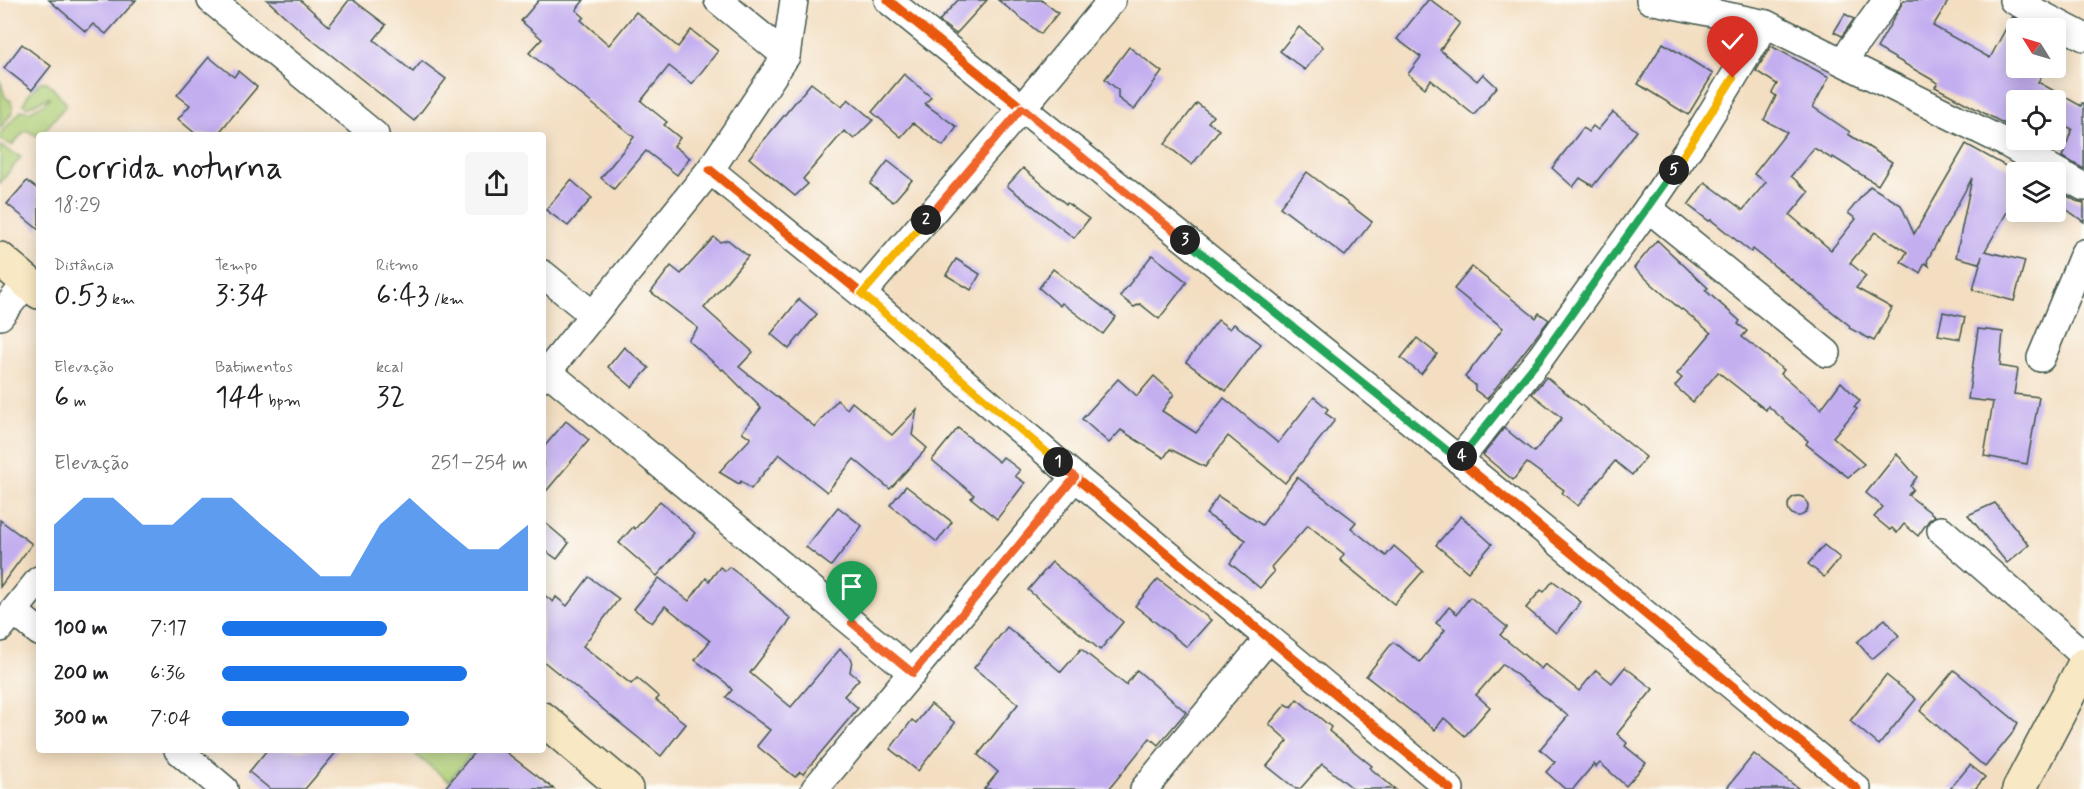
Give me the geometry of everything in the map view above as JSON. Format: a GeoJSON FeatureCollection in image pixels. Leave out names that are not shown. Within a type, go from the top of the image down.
{"type":"FeatureCollection","features":[{"type":"Feature","properties":{"kind":"street"},"geometry":{"type":"LineString","coordinates":[[211,0],[371,132]]}},
{"type":"Feature","properties":{"kind":"street"},"geometry":{"type":"LineString","coordinates":[[718,0],[786,56]]}},
{"type":"Feature","properties":{"kind":"street"},"geometry":{"type":"LineString","coordinates":[[546,373],[710,170],[786,56],[794,0]]}},
{"type":"Feature","properties":{"kind":"street"},"geometry":{"type":"LineString","coordinates":[[888,0],[1459,460],[1857,789]]}},
{"type":"Feature","properties":{"kind":"street"},"geometry":{"type":"LineString","coordinates":[[862,294],[1112,0]]}},
{"type":"Feature","properties":{"kind":"street"},"geometry":{"type":"LineString","coordinates":[[1650,0],[1756,15],[2004,142],[2084,188]]}},
{"type":"Feature","properties":{"kind":"street"},"geometry":{"type":"LineString","coordinates":[[1843,61],[1887,0]]}},
{"type":"Feature","properties":{"kind":"street"},"geometry":{"type":"LineString","coordinates":[[2013,0],[2084,37]]}},
{"type":"Feature","properties":{"kind":"street"},"geometry":{"type":"LineString","coordinates":[[1459,460],[1541,357],[1700,132],[1756,15]]}},
{"type":"Feature","properties":{"kind":"street"},"geometry":{"type":"LineString","coordinates":[[710,170],[862,294],[1075,477],[1450,789]]}},
{"type":"Feature","properties":{"kind":"street"},"geometry":{"type":"LineString","coordinates":[[1648,208],[1827,353]]}},
{"type":"Feature","properties":{"kind":"street"},"geometry":{"type":"LineString","coordinates":[[2041,358],[2084,253]]}},
{"type":"Feature","properties":{"kind":"street"},"geometry":{"type":"LineString","coordinates":[[0,259],[33,287],[0,316]]}},
{"type":"Feature","properties":{"kind":"street"},"geometry":{"type":"LineString","coordinates":[[546,276],[592,314]]}},
{"type":"Feature","properties":{"kind":"street"},"geometry":{"type":"LineString","coordinates":[[546,375],[913,673]]}},
{"type":"Feature","properties":{"kind":"street"},"geometry":{"type":"LineString","coordinates":[[815,789],[1075,477]]}},
{"type":"Feature","properties":{"kind":"street"},"geometry":{"type":"LineString","coordinates":[[1941,530],[2084,655]]}},
{"type":"Feature","properties":{"kind":"street"},"geometry":{"type":"LineString","coordinates":[[36,584],[7,620],[36,631]]}},
{"type":"Feature","properties":{"kind":"street"},"geometry":{"type":"LineString","coordinates":[[1144,789],[1268,639]]}},
{"type":"Feature","properties":{"kind":"street"},"geometry":{"type":"LineString","coordinates":[[2019,789],[2084,666]]}},
{"type":"Feature","properties":{"kind":"street"},"geometry":{"type":"LineString","coordinates":[[546,722],[626,789]]}},
{"type":"Feature","properties":{"kind":"street"},"geometry":{"type":"LineString","coordinates":[[182,753],[224,789]]}},
{"type":"Feature","properties":{"kind":"green space"},"geometry":{"type":"Polygon","coordinates":[[[0,80],[5,97],[11,101],[13,111],[0,129],[0,80]]]}},
{"type":"Feature","properties":{"kind":"green space"},"geometry":{"type":"Polygon","coordinates":[[[41,82],[47,82],[67,104],[43,132],[36,132],[36,135],[26,130],[12,145],[0,140],[0,134],[22,110],[29,112],[44,104],[50,97],[27,107],[23,104],[30,92],[41,82]]]}},
{"type":"Feature","properties":{"kind":"green space"},"geometry":{"type":"Polygon","coordinates":[[[0,146],[21,157],[0,183],[0,146]]]}},
{"type":"Feature","properties":{"kind":"green space"},"geometry":{"type":"Polygon","coordinates":[[[418,753],[472,753],[449,781],[416,755],[418,753]]]}},
{"type":"Feature","properties":{"kind":"building"},"geometry":{"type":"Polygon","coordinates":[[[49,0],[136,0],[106,34],[93,24],[86,32],[49,0]]]}},
{"type":"Feature","properties":{"kind":"building"},"geometry":{"type":"Polygon","coordinates":[[[267,0],[300,0],[329,26],[349,0],[353,0],[386,25],[374,40],[413,72],[422,61],[446,79],[414,121],[306,35],[267,0]]]}},
{"type":"Feature","properties":{"kind":"building"},"geometry":{"type":"Polygon","coordinates":[[[539,0],[584,0],[576,10],[584,17],[581,20],[609,45],[636,12],[678,47],[691,30],[718,51],[692,84],[669,66],[641,101],[667,122],[664,125],[680,138],[674,146],[690,158],[677,175],[646,151],[614,189],[601,178],[634,137],[529,53],[542,39],[521,21],[539,0]]]}},
{"type":"Feature","properties":{"kind":"building"},"geometry":{"type":"Polygon","coordinates":[[[958,0],[987,0],[956,34],[939,21],[958,0]]]}},
{"type":"Feature","properties":{"kind":"building"},"geometry":{"type":"Polygon","coordinates":[[[998,0],[1041,0],[1058,13],[1041,34],[998,0]]]}},
{"type":"Feature","properties":{"kind":"building"},"geometry":{"type":"Polygon","coordinates":[[[1428,0],[1460,23],[1440,50],[1477,81],[1483,74],[1497,87],[1474,115],[1431,80],[1425,88],[1408,74],[1421,57],[1397,39],[1428,0]]]}},
{"type":"Feature","properties":{"kind":"building"},"geometry":{"type":"Polygon","coordinates":[[[1904,0],[1949,0],[1933,26],[1990,58],[2006,28],[2006,78],[2040,78],[2038,82],[2052,90],[2006,90],[2006,125],[1935,87],[1938,83],[1877,48],[1904,0]]]}},
{"type":"Feature","properties":{"kind":"building"},"geometry":{"type":"Polygon","coordinates":[[[1845,14],[1854,19],[1842,36],[1834,32],[1845,14]]]}},
{"type":"Feature","properties":{"kind":"building"},"geometry":{"type":"Polygon","coordinates":[[[1299,27],[1323,47],[1305,70],[1280,51],[1299,27]]]}},
{"type":"Feature","properties":{"kind":"building"},"geometry":{"type":"Polygon","coordinates":[[[1663,43],[1713,74],[1688,115],[1638,84],[1663,43]]]}},
{"type":"Feature","properties":{"kind":"building"},"geometry":{"type":"Polygon","coordinates":[[[22,44],[51,66],[32,90],[4,68],[22,44]]]}},
{"type":"Feature","properties":{"kind":"building"},"geometry":{"type":"Polygon","coordinates":[[[1771,46],[1829,77],[1813,107],[1850,132],[1848,134],[1892,162],[1878,185],[1814,148],[1791,176],[1809,192],[1790,215],[1831,250],[1856,219],[1848,213],[1870,186],[1901,205],[1914,234],[1966,144],[2006,166],[2006,214],[1985,251],[2025,261],[2014,301],[1973,290],[1982,256],[1979,263],[1956,257],[1972,178],[1927,261],[1929,266],[1925,263],[1920,273],[1901,262],[1907,252],[1875,232],[1850,263],[1866,276],[1856,288],[1892,308],[1874,341],[1849,328],[1850,326],[1753,249],[1751,252],[1688,205],[1705,182],[1743,210],[1766,182],[1754,174],[1787,132],[1764,120],[1776,96],[1772,93],[1777,84],[1756,71],[1771,46]]]}},
{"type":"Feature","properties":{"kind":"building"},"geometry":{"type":"Polygon","coordinates":[[[1129,47],[1162,72],[1134,110],[1118,98],[1118,90],[1105,79],[1129,47]]]}},
{"type":"Feature","properties":{"kind":"building"},"geometry":{"type":"Polygon","coordinates":[[[209,57],[234,77],[238,71],[257,87],[220,132],[193,132],[178,119],[190,105],[177,95],[209,57]]]}},
{"type":"Feature","properties":{"kind":"building"},"geometry":{"type":"Polygon","coordinates":[[[904,74],[931,97],[925,104],[957,127],[943,146],[913,123],[901,137],[872,112],[904,74]]]}},
{"type":"Feature","properties":{"kind":"building"},"geometry":{"type":"Polygon","coordinates":[[[811,83],[842,107],[848,99],[873,120],[854,139],[844,131],[803,179],[808,184],[795,196],[749,158],[811,83]]]}},
{"type":"Feature","properties":{"kind":"building"},"geometry":{"type":"Polygon","coordinates":[[[2066,98],[2081,106],[2084,103],[2084,169],[2062,157],[2072,129],[2066,126],[2066,98]]]}},
{"type":"Feature","properties":{"kind":"building"},"geometry":{"type":"Polygon","coordinates":[[[1197,103],[1213,116],[1208,122],[1219,130],[1192,165],[1165,144],[1197,103]]]}},
{"type":"Feature","properties":{"kind":"building"},"geometry":{"type":"Polygon","coordinates":[[[1613,112],[1637,131],[1593,186],[1580,178],[1573,187],[1552,168],[1583,128],[1588,132],[1593,126],[1598,130],[1613,112]]]}},
{"type":"Feature","properties":{"kind":"building"},"geometry":{"type":"Polygon","coordinates":[[[888,161],[912,180],[893,202],[870,184],[888,161]]]}},
{"type":"Feature","properties":{"kind":"building"},"geometry":{"type":"Polygon","coordinates":[[[1023,168],[1066,204],[1089,219],[1074,238],[1007,186],[1023,168]]]}},
{"type":"Feature","properties":{"kind":"building"},"geometry":{"type":"Polygon","coordinates":[[[1307,172],[1372,222],[1345,256],[1280,207],[1307,172]]]}},
{"type":"Feature","properties":{"kind":"building"},"geometry":{"type":"Polygon","coordinates":[[[571,180],[592,198],[568,226],[546,210],[571,180]]]}},
{"type":"Feature","properties":{"kind":"building"},"geometry":{"type":"Polygon","coordinates":[[[27,181],[36,188],[36,228],[7,204],[27,181]]]}},
{"type":"Feature","properties":{"kind":"building"},"geometry":{"type":"Polygon","coordinates":[[[2066,195],[2084,203],[2084,222],[2066,209],[2066,195]]]}},
{"type":"Feature","properties":{"kind":"building"},"geometry":{"type":"Polygon","coordinates":[[[714,237],[720,242],[728,240],[748,256],[704,308],[753,352],[739,367],[815,427],[837,400],[847,409],[852,402],[892,435],[917,409],[912,435],[927,448],[890,489],[854,459],[827,492],[779,454],[751,489],[741,481],[739,484],[719,472],[751,438],[742,432],[761,408],[723,369],[688,340],[698,328],[651,292],[671,266],[681,274],[714,237]]]}},
{"type":"Feature","properties":{"kind":"building"},"geometry":{"type":"Polygon","coordinates":[[[1657,240],[1708,288],[1705,290],[1740,321],[1738,324],[1747,331],[1742,337],[1784,370],[1781,374],[1821,409],[1841,382],[1860,401],[1854,407],[1857,409],[1833,437],[1864,464],[1848,477],[1806,444],[1808,441],[1768,406],[1766,410],[1718,372],[1693,402],[1675,386],[1682,378],[1677,374],[1711,333],[1634,268],[1657,240]]]}},
{"type":"Feature","properties":{"kind":"building"},"geometry":{"type":"Polygon","coordinates":[[[1152,255],[1187,282],[1159,319],[1140,304],[1134,307],[1120,296],[1152,255]]]}},
{"type":"Feature","properties":{"kind":"building"},"geometry":{"type":"Polygon","coordinates":[[[956,259],[980,274],[971,290],[946,275],[956,259]]]}},
{"type":"Feature","properties":{"kind":"building"},"geometry":{"type":"Polygon","coordinates":[[[1472,267],[1536,318],[1539,313],[1549,320],[1487,399],[1475,390],[1475,385],[1465,377],[1503,328],[1454,289],[1472,267]]]}},
{"type":"Feature","properties":{"kind":"building"},"geometry":{"type":"Polygon","coordinates":[[[1053,269],[1116,317],[1103,334],[1062,303],[1060,306],[1039,288],[1053,269]]]}},
{"type":"Feature","properties":{"kind":"building"},"geometry":{"type":"Polygon","coordinates":[[[799,299],[817,314],[789,349],[771,334],[799,299]]]}},
{"type":"Feature","properties":{"kind":"building"},"geometry":{"type":"Polygon","coordinates":[[[1943,312],[1965,317],[1960,339],[1938,335],[1943,312]]]}},
{"type":"Feature","properties":{"kind":"building"},"geometry":{"type":"Polygon","coordinates":[[[1218,320],[1230,329],[1234,324],[1261,344],[1226,391],[1186,362],[1218,320]]]}},
{"type":"Feature","properties":{"kind":"building"},"geometry":{"type":"Polygon","coordinates":[[[1978,329],[2003,332],[2000,366],[2018,369],[2014,394],[2039,397],[2027,464],[1984,456],[1993,402],[1968,399],[1978,329]]]}},
{"type":"Feature","properties":{"kind":"building"},"geometry":{"type":"Polygon","coordinates":[[[1417,338],[1437,354],[1421,374],[1401,358],[1417,338]]]}},
{"type":"Feature","properties":{"kind":"building"},"geometry":{"type":"Polygon","coordinates":[[[624,347],[649,368],[632,387],[608,367],[624,347]]]}},
{"type":"Feature","properties":{"kind":"building"},"geometry":{"type":"Polygon","coordinates":[[[1154,376],[1174,394],[1162,411],[1196,433],[1224,398],[1278,443],[1314,397],[1328,409],[1325,413],[1335,420],[1285,483],[1228,436],[1205,467],[1170,449],[1164,458],[1121,430],[1109,443],[1082,419],[1118,379],[1137,396],[1154,376]]]}},
{"type":"Feature","properties":{"kind":"building"},"geometry":{"type":"Polygon","coordinates":[[[1546,377],[1646,457],[1632,475],[1615,461],[1578,506],[1562,493],[1564,490],[1527,463],[1513,480],[1483,455],[1504,428],[1534,452],[1562,418],[1532,394],[1546,377]]]}},
{"type":"Feature","properties":{"kind":"building"},"geometry":{"type":"Polygon","coordinates":[[[566,421],[589,440],[546,491],[546,444],[566,421]]]}},
{"type":"Feature","properties":{"kind":"building"},"geometry":{"type":"Polygon","coordinates":[[[958,428],[999,462],[1003,457],[1020,470],[1015,476],[1025,483],[997,519],[971,498],[974,495],[932,460],[958,428]]]}},
{"type":"Feature","properties":{"kind":"building"},"geometry":{"type":"Polygon","coordinates":[[[1897,454],[1917,477],[1910,486],[1913,489],[1908,495],[1935,516],[1929,520],[1918,536],[1904,524],[1897,533],[1892,528],[1890,530],[1874,517],[1883,507],[1866,493],[1897,454]]]}},
{"type":"Feature","properties":{"kind":"building"},"geometry":{"type":"Polygon","coordinates":[[[1297,477],[1356,522],[1351,528],[1386,556],[1394,546],[1423,571],[1394,604],[1340,560],[1344,554],[1308,525],[1271,567],[1274,572],[1260,588],[1230,563],[1246,540],[1206,514],[1218,496],[1262,525],[1297,477]]]}},
{"type":"Feature","properties":{"kind":"building"},"geometry":{"type":"Polygon","coordinates":[[[906,486],[952,522],[937,542],[890,505],[906,486]]]}},
{"type":"Feature","properties":{"kind":"building"},"geometry":{"type":"Polygon","coordinates":[[[1798,496],[1805,499],[1808,506],[1805,513],[1798,516],[1791,513],[1788,506],[1791,499],[1798,496]]]}},
{"type":"Feature","properties":{"kind":"building"},"geometry":{"type":"Polygon","coordinates":[[[660,501],[695,533],[657,576],[619,543],[660,501]]]}},
{"type":"Feature","properties":{"kind":"building"},"geometry":{"type":"Polygon","coordinates":[[[1995,503],[2029,545],[2007,563],[1968,515],[1995,503]]]}},
{"type":"Feature","properties":{"kind":"building"},"geometry":{"type":"Polygon","coordinates":[[[838,507],[862,526],[831,566],[806,547],[838,507]]]}},
{"type":"Feature","properties":{"kind":"building"},"geometry":{"type":"Polygon","coordinates":[[[1461,516],[1492,544],[1468,572],[1436,545],[1461,516]]]}},
{"type":"Feature","properties":{"kind":"building"},"geometry":{"type":"Polygon","coordinates":[[[0,520],[32,544],[0,587],[0,520]]]}},
{"type":"Feature","properties":{"kind":"building"},"geometry":{"type":"Polygon","coordinates":[[[546,524],[569,543],[557,559],[546,551],[546,524]]]}},
{"type":"Feature","properties":{"kind":"building"},"geometry":{"type":"Polygon","coordinates":[[[1824,545],[1840,558],[1824,577],[1808,564],[1824,545]]]}},
{"type":"Feature","properties":{"kind":"building"},"geometry":{"type":"Polygon","coordinates":[[[1052,562],[1123,622],[1100,650],[1028,590],[1052,562]]]}},
{"type":"Feature","properties":{"kind":"building"},"geometry":{"type":"Polygon","coordinates":[[[720,567],[725,571],[729,567],[791,619],[750,673],[791,707],[840,649],[852,660],[850,672],[859,679],[844,696],[858,708],[803,774],[800,772],[795,777],[757,746],[770,730],[726,697],[732,690],[695,660],[710,641],[665,606],[652,623],[634,609],[659,578],[689,601],[706,578],[709,581],[720,567]]]}},
{"type":"Feature","properties":{"kind":"building"},"geometry":{"type":"Polygon","coordinates":[[[589,577],[619,599],[583,646],[631,684],[637,678],[659,697],[656,700],[686,724],[661,756],[546,663],[546,596],[553,602],[556,597],[567,606],[589,577]]]}},
{"type":"Feature","properties":{"kind":"building"},"geometry":{"type":"Polygon","coordinates":[[[1158,579],[1211,620],[1187,647],[1135,606],[1158,579]]]}},
{"type":"Feature","properties":{"kind":"building"},"geometry":{"type":"Polygon","coordinates":[[[1553,581],[1581,602],[1556,633],[1526,608],[1541,590],[1544,592],[1553,581]]]}},
{"type":"Feature","properties":{"kind":"building"},"geometry":{"type":"Polygon","coordinates":[[[1470,597],[1507,627],[1500,635],[1541,669],[1545,664],[1579,691],[1596,670],[1612,683],[1625,667],[1653,689],[1617,734],[1627,743],[1625,746],[1646,763],[1626,786],[1600,763],[1596,767],[1594,764],[1573,789],[1565,789],[1546,772],[1555,762],[1540,749],[1568,716],[1503,664],[1476,695],[1490,707],[1465,736],[1444,718],[1435,730],[1366,676],[1393,642],[1420,662],[1445,630],[1436,623],[1449,607],[1457,614],[1470,597]]]}},
{"type":"Feature","properties":{"kind":"building"},"geometry":{"type":"Polygon","coordinates":[[[1885,619],[1899,636],[1872,659],[1857,642],[1885,619]]]}},
{"type":"Feature","properties":{"kind":"building"},"geometry":{"type":"Polygon","coordinates":[[[1007,627],[1061,672],[1081,649],[1126,685],[1137,670],[1186,712],[1158,745],[1150,738],[1109,789],[984,789],[998,772],[978,755],[1018,704],[974,668],[1007,627]]]}},
{"type":"Feature","properties":{"kind":"building"},"geometry":{"type":"Polygon","coordinates":[[[1954,670],[2018,723],[1985,767],[1920,711],[1954,670]]]}},
{"type":"Feature","properties":{"kind":"building"},"geometry":{"type":"Polygon","coordinates":[[[1886,675],[1916,699],[1879,745],[1850,721],[1886,675]]]}},
{"type":"Feature","properties":{"kind":"building"},"geometry":{"type":"Polygon","coordinates":[[[1297,699],[1331,727],[1329,731],[1372,766],[1370,768],[1395,789],[1354,789],[1322,764],[1300,789],[1296,789],[1267,766],[1288,741],[1269,724],[1286,704],[1291,707],[1297,699]]]}},
{"type":"Feature","properties":{"kind":"building"},"geometry":{"type":"Polygon","coordinates":[[[931,704],[955,723],[918,771],[890,749],[912,720],[916,723],[931,704]]]}},
{"type":"Feature","properties":{"kind":"building"},"geometry":{"type":"Polygon","coordinates":[[[265,753],[335,753],[305,789],[270,789],[249,772],[265,753]]]}},
{"type":"Feature","properties":{"kind":"building"},"geometry":{"type":"Polygon","coordinates":[[[474,753],[507,753],[554,789],[444,789],[474,753]]]}},
{"type":"Feature","properties":{"kind":"building"},"geometry":{"type":"Polygon","coordinates":[[[1754,754],[1799,789],[1726,789],[1754,754]]]}},
{"type":"Feature","properties":{"kind":"building"},"geometry":{"type":"Polygon","coordinates":[[[1970,765],[1985,777],[1975,789],[1950,789],[1970,765]]]}},
{"type":"Feature","properties":{"kind":"cycle path"},"geometry":{"type":"LineString","coordinates":[[888,0],[1459,460],[1857,789]]}},
{"type":"Feature","properties":{"kind":"cycle path"},"geometry":{"type":"LineString","coordinates":[[710,170],[862,294],[1075,477],[1450,789]]}},
{"type":"Feature","properties":{"kind":"route"},"geometry":{"type":"LineString","coordinates":[[852,623],[913,673],[1075,477],[862,294],[1022,108],[1459,460],[1541,357],[1648,208],[1700,132],[1733,78]]}}]}
